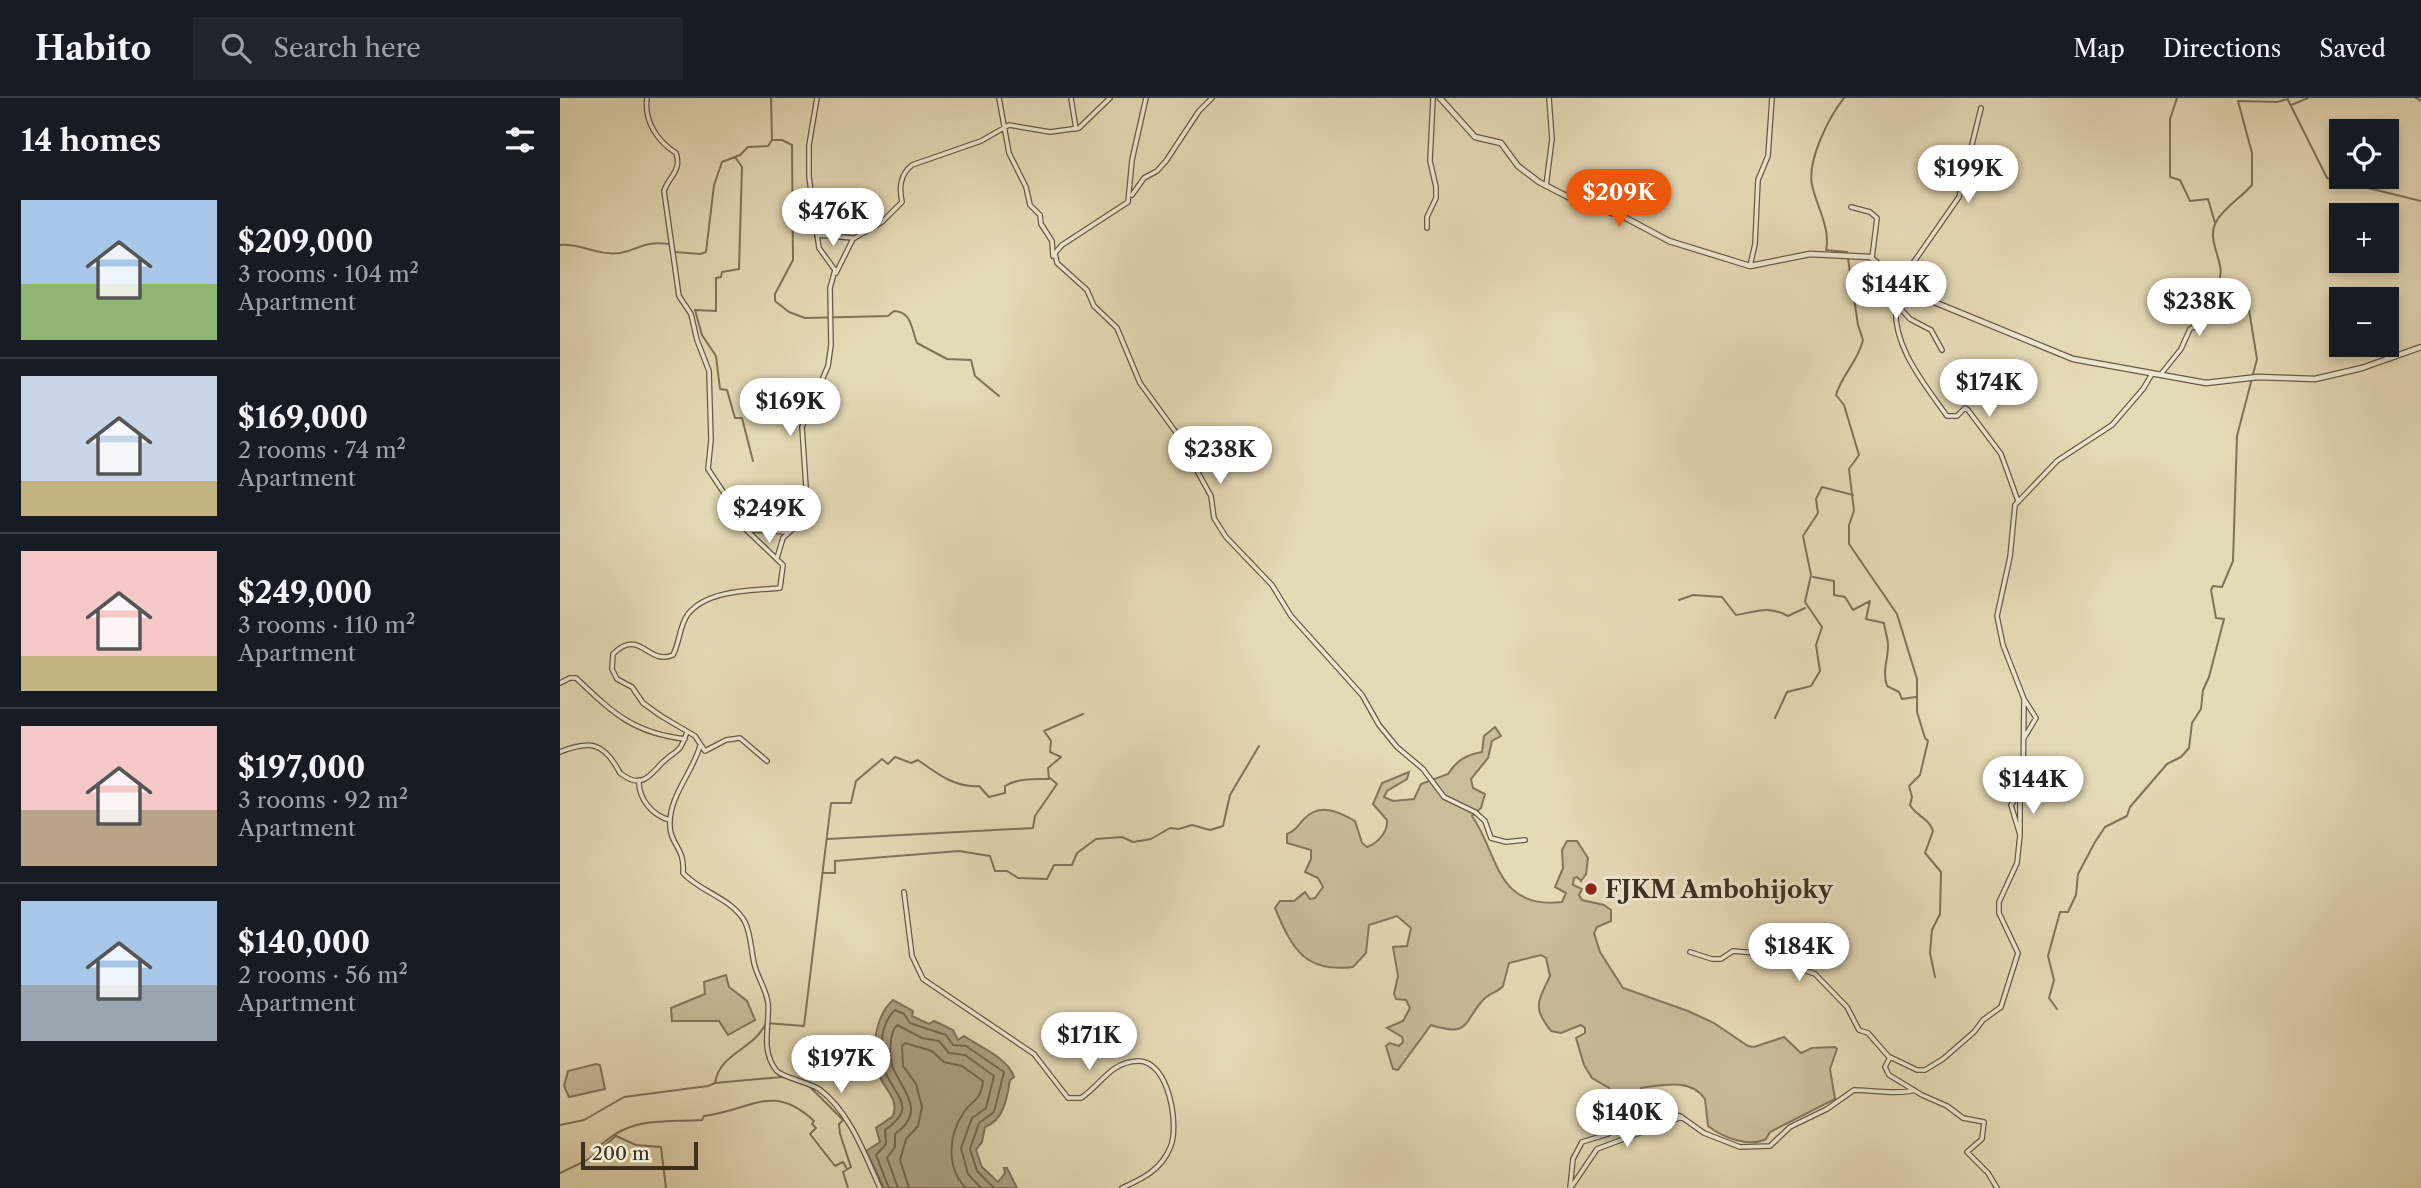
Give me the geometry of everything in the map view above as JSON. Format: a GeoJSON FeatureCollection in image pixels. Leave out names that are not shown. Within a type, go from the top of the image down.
{"type":"FeatureCollection","features":[{"type":"Feature","properties":{"kind":"street"},"geometry":{"type":"LineString","coordinates":[[647,98],[649,123],[668,148],[676,153],[678,161],[677,172],[664,191],[679,296],[691,314],[697,340],[709,371],[711,440],[708,469],[724,493],[738,522],[783,565],[780,588],[720,596],[701,602],[688,614],[673,655],[658,656],[633,643],[626,644],[613,654],[612,669],[617,679],[632,687],[643,703],[695,736],[700,745],[708,751],[726,740],[740,738],[766,761]]}},
{"type":"Feature","properties":{"kind":"street"},"geometry":{"type":"LineString","coordinates":[[817,98],[808,161],[819,248],[833,265],[835,275]]}},
{"type":"Feature","properties":{"kind":"street"},"geometry":{"type":"LineString","coordinates":[[999,98],[1009,153],[1026,187],[1030,205],[1040,215],[1041,224],[1049,235],[1054,258],[1087,290],[1094,306],[1117,328],[1140,383],[1175,431],[1211,496],[1214,518],[1226,537],[1272,584],[1291,616],[1362,695],[1379,725],[1397,747],[1423,769],[1444,797],[1475,812],[1489,828],[1492,838],[1506,842],[1525,840]]}},
{"type":"Feature","properties":{"kind":"street"},"geometry":{"type":"LineString","coordinates":[[1070,98],[1076,129]]}},
{"type":"Feature","properties":{"kind":"street"},"geometry":{"type":"LineString","coordinates":[[777,558],[783,538],[803,510],[806,487],[803,427],[828,366],[830,288],[853,239],[883,222],[902,202],[900,186],[905,171],[912,165],[981,141],[1016,124],[1050,132],[1076,129],[1092,118],[1110,98]]}},
{"type":"Feature","properties":{"kind":"street"},"geometry":{"type":"LineString","coordinates":[[1131,197],[1132,160],[1146,98]]}},
{"type":"Feature","properties":{"kind":"street"},"geometry":{"type":"LineString","coordinates":[[1054,258],[1062,245],[1116,211],[1131,197],[1144,178],[1166,162],[1199,111],[1212,98]]}},
{"type":"Feature","properties":{"kind":"street"},"geometry":{"type":"LineString","coordinates":[[1427,228],[1427,217],[1436,198],[1430,161],[1433,98]]}},
{"type":"Feature","properties":{"kind":"street"},"geometry":{"type":"LineString","coordinates":[[1440,98],[1475,137],[1501,143],[1518,166],[1546,186],[1576,201],[1624,217],[1669,241],[1751,266],[1799,256],[1847,255],[1872,258],[1917,295],[1952,306],[2016,338],[2064,356],[2206,383],[2248,377],[2315,379],[2362,368],[2421,346]]}},
{"type":"Feature","properties":{"kind":"street"},"geometry":{"type":"LineString","coordinates":[[1546,186],[1552,139],[1549,98]]}},
{"type":"Feature","properties":{"kind":"street"},"geometry":{"type":"LineString","coordinates":[[1751,266],[1755,244],[1754,215],[1758,180],[1768,156],[1772,98]]}},
{"type":"Feature","properties":{"kind":"street"},"geometry":{"type":"LineString","coordinates":[[1908,286],[1911,266],[1959,197],[1981,108]]}},
{"type":"Feature","properties":{"kind":"street"},"geometry":{"type":"LineString","coordinates":[[1850,207],[1870,212],[1877,218],[1872,258]]}},
{"type":"Feature","properties":{"kind":"street"},"geometry":{"type":"LineString","coordinates":[[817,235],[853,239]]}},
{"type":"Feature","properties":{"kind":"street"},"geometry":{"type":"LineString","coordinates":[[1895,276],[1893,286],[1903,349],[1947,416],[1957,416],[1965,408],[1968,410],[2001,454],[2018,501],[1997,616],[2001,638],[2024,699],[2036,718],[2022,740]]}},
{"type":"Feature","properties":{"kind":"street"},"geometry":{"type":"LineString","coordinates":[[2159,376],[2181,349],[2190,329],[2199,324],[2215,286]]}},
{"type":"Feature","properties":{"kind":"street"},"geometry":{"type":"LineString","coordinates":[[1896,301],[1910,319],[1931,330],[1942,350]]}},
{"type":"Feature","properties":{"kind":"street"},"geometry":{"type":"LineString","coordinates":[[2018,501],[2057,461],[2112,425],[2143,389],[2152,374]]}},
{"type":"Feature","properties":{"kind":"street"},"geometry":{"type":"LineString","coordinates":[[748,530],[790,531]]}},
{"type":"Feature","properties":{"kind":"street"},"geometry":{"type":"LineString","coordinates":[[560,683],[576,678],[615,715],[634,727],[660,737],[685,739]]}},
{"type":"Feature","properties":{"kind":"street"},"geometry":{"type":"LineString","coordinates":[[1689,952],[1712,959],[1721,959],[1733,951],[1755,953],[1815,974],[1847,1007],[1859,1030],[1868,1033],[1890,1057],[1917,1070],[1925,1070],[1943,1059],[2004,1003],[2018,953],[2001,921],[1999,902],[2015,870],[2020,835],[2020,795],[2024,772],[2024,699]]}},
{"type":"Feature","properties":{"kind":"street"},"geometry":{"type":"LineString","coordinates":[[560,752],[583,743],[596,746],[612,758],[620,773],[639,780],[652,777],[663,762],[683,748],[687,732]]}},
{"type":"Feature","properties":{"kind":"street"},"geometry":{"type":"LineString","coordinates":[[700,745],[693,766],[675,798],[670,820],[671,834],[684,855],[683,873],[736,910],[744,920],[754,961],[767,995],[768,1023],[765,1036],[774,1068],[779,1073],[799,1078],[830,1100],[855,1134],[880,1188]]}},
{"type":"Feature","properties":{"kind":"street"},"geometry":{"type":"LineString","coordinates":[[639,780],[641,793],[652,811],[660,818],[670,820]]}},
{"type":"Feature","properties":{"kind":"street"},"geometry":{"type":"LineString","coordinates":[[2020,795],[2011,804],[2020,835]]}},
{"type":"Feature","properties":{"kind":"street"},"geometry":{"type":"LineString","coordinates":[[904,892],[912,960],[923,979],[1034,1054],[1068,1098],[1080,1098],[1106,1073],[1136,1061],[1145,1062],[1156,1072],[1167,1089],[1174,1112],[1172,1146],[1146,1178],[1122,1188]]}},
{"type":"Feature","properties":{"kind":"street"},"geometry":{"type":"LineString","coordinates":[[1890,1057],[1886,1072],[1914,1090],[1939,1101],[1963,1118],[1976,1118],[1984,1122],[1982,1139],[1966,1152],[1988,1173],[1997,1188]]}},
{"type":"Feature","properties":{"kind":"street"},"geometry":{"type":"LineString","coordinates":[[1572,1187],[1573,1159],[1582,1142],[1608,1134],[1643,1112],[1662,1111],[1682,1118],[1704,1133],[1741,1147],[1770,1146],[1790,1127],[1827,1109],[1854,1090],[1871,1093],[1886,1089],[1900,1092],[1914,1090]]}},
{"type":"Feature","properties":{"kind":"street"},"geometry":{"type":"LineString","coordinates":[[1572,1187],[1597,1149],[1682,1118]]}},
{"type":"Feature","properties":{"kind":"shaded area"},"geometry":{"type":"Polygon","coordinates":[[[1495,727],[1501,736],[1492,741],[1488,758],[1471,779],[1473,788],[1485,794],[1481,808],[1472,816],[1502,876],[1511,888],[1523,897],[1540,902],[1562,902],[1566,893],[1555,887],[1563,868],[1562,850],[1567,841],[1577,841],[1588,858],[1586,874],[1581,881],[1577,877],[1574,878],[1573,885],[1582,889],[1579,895],[1582,900],[1604,905],[1611,910],[1611,921],[1597,927],[1594,933],[1600,952],[1623,988],[1714,1023],[1748,1046],[1754,1047],[1784,1037],[1801,1053],[1812,1048],[1835,1047],[1837,1049],[1830,1069],[1835,1099],[1770,1132],[1766,1139],[1752,1142],[1728,1137],[1708,1126],[1705,1099],[1692,1088],[1676,1084],[1641,1088],[1639,1092],[1646,1104],[1642,1107],[1615,1102],[1609,1088],[1592,1078],[1584,1065],[1576,1038],[1585,1033],[1585,1028],[1581,1025],[1561,1033],[1551,1031],[1541,1016],[1540,998],[1550,976],[1546,958],[1541,955],[1509,963],[1503,986],[1484,999],[1465,1025],[1453,1030],[1431,1025],[1398,1070],[1393,1069],[1386,1046],[1390,1043],[1399,1046],[1403,1042],[1402,1037],[1387,1028],[1403,1021],[1410,1008],[1406,1000],[1396,999],[1394,994],[1398,976],[1393,947],[1407,946],[1411,928],[1397,916],[1369,925],[1366,953],[1353,967],[1323,966],[1302,955],[1294,946],[1275,908],[1280,901],[1294,901],[1305,892],[1310,899],[1315,898],[1323,887],[1318,878],[1305,872],[1311,859],[1311,850],[1287,843],[1287,834],[1310,814],[1330,810],[1355,821],[1362,843],[1367,847],[1371,845],[1382,836],[1387,824],[1387,820],[1373,804],[1382,783],[1409,772],[1407,779],[1387,791],[1384,797],[1393,801],[1414,799],[1421,784],[1448,774],[1462,759],[1482,752],[1484,736],[1495,727]]]}},
{"type":"Feature","properties":{"kind":"shaded area"},"geometry":{"type":"Polygon","coordinates":[[[726,975],[729,987],[747,1001],[755,1020],[728,1035],[719,1021],[672,1021],[671,1008],[705,994],[704,982],[726,975]]]}},
{"type":"Feature","properties":{"kind":"shaded area"},"geometry":{"type":"Polygon","coordinates":[[[600,1065],[605,1089],[569,1097],[564,1086],[568,1071],[600,1065]]]}},
{"type":"Feature","properties":{"kind":"water"},"geometry":{"type":"Polygon","coordinates":[[[893,1000],[913,1011],[912,1016],[929,1024],[934,1021],[953,1030],[958,1040],[964,1036],[1000,1059],[1011,1070],[1014,1077],[1010,1080],[1004,1108],[991,1124],[985,1127],[982,1142],[976,1150],[982,1167],[998,1182],[1005,1173],[1004,1168],[1007,1168],[1017,1188],[884,1188],[866,1151],[880,1142],[876,1128],[893,1116],[893,1100],[880,1077],[875,1047],[878,1026],[893,1000]]]}},
{"type":"Feature","properties":{"kind":"waterway"},"geometry":{"type":"LineString","coordinates":[[675,252],[706,252],[714,185],[722,162],[740,155],[748,147],[768,146],[772,140],[771,98]]}},
{"type":"Feature","properties":{"kind":"waterway"},"geometry":{"type":"LineString","coordinates":[[1844,98],[1820,139],[1811,175],[1826,233],[1826,250],[1847,252],[1858,325],[1863,340],[1858,355],[1836,395],[1844,405],[1859,455],[1849,469],[1854,511],[1849,525],[1849,544],[1897,614],[1917,679],[1917,712],[1928,741],[1920,775],[1909,786],[1912,797],[1910,805],[1933,831],[1925,853],[1941,872],[1940,914],[1932,930],[1930,953],[1935,977]]}},
{"type":"Feature","properties":{"kind":"waterway"},"geometry":{"type":"LineString","coordinates":[[2177,98],[2170,119],[2170,177],[2180,180],[2190,201],[2208,199],[2215,223]]}},
{"type":"Feature","properties":{"kind":"waterway"},"geometry":{"type":"LineString","coordinates":[[2291,105],[2308,98]]}},
{"type":"Feature","properties":{"kind":"waterway"},"geometry":{"type":"LineString","coordinates":[[2416,98],[2421,101]]}},
{"type":"Feature","properties":{"kind":"waterway"},"geometry":{"type":"LineString","coordinates":[[2057,1009],[2049,998],[2054,980],[2048,956],[2060,912],[2068,912],[2076,895],[2078,874],[2105,827],[2127,816],[2130,807],[2167,764],[2181,757],[2189,748],[2192,723],[2201,709],[2203,690],[2224,619],[2216,618],[2211,590],[2213,586],[2222,587],[2233,561],[2237,436],[2257,359],[2248,304],[2227,297],[2218,283],[2220,268],[2213,230],[2223,212],[2252,185],[2252,153],[2238,101],[2277,102],[2288,99]]}},
{"type":"Feature","properties":{"kind":"waterway"},"geometry":{"type":"LineString","coordinates":[[2288,100],[2327,178],[2421,201]]}},
{"type":"Feature","properties":{"kind":"waterway"},"geometry":{"type":"LineString","coordinates":[[772,140],[782,140],[792,145],[793,260],[775,294],[775,301],[789,312],[805,318],[888,316],[894,311],[900,312],[908,318],[917,343],[947,359],[971,360],[975,376],[999,396]]}},
{"type":"Feature","properties":{"kind":"waterway"},"geometry":{"type":"LineString","coordinates":[[735,157],[742,167],[739,269],[722,272],[721,277],[716,278],[716,311],[695,310],[702,335],[716,356],[720,389],[727,390],[735,418],[742,418],[753,461]]}},
{"type":"Feature","properties":{"kind":"waterway"},"geometry":{"type":"LineString","coordinates":[[560,245],[612,253],[653,244],[669,244],[671,249]]}},
{"type":"Feature","properties":{"kind":"waterway"},"geometry":{"type":"LineString","coordinates":[[1775,718],[1787,692],[1811,686],[1820,671],[1816,645],[1822,627],[1805,602],[1811,575],[1803,536],[1818,513],[1816,499],[1822,487],[1853,495]]}},
{"type":"Feature","properties":{"kind":"waterway"},"geometry":{"type":"LineString","coordinates":[[1813,577],[1834,581],[1834,595],[1845,597],[1853,610],[1870,601],[1866,619],[1884,623],[1887,637],[1887,686],[1899,692],[1902,699],[1916,697]]}},
{"type":"Feature","properties":{"kind":"waterway"},"geometry":{"type":"LineString","coordinates":[[1679,600],[1693,595],[1722,597],[1736,615],[1768,610],[1788,616],[1805,608]]}},
{"type":"Feature","properties":{"kind":"waterway"},"geometry":{"type":"LineString","coordinates":[[560,1125],[584,1120],[624,1097],[708,1086],[715,1083],[723,1064],[754,1039],[766,1023],[804,1026],[831,803],[851,803],[856,781],[882,759],[888,764],[895,757],[911,763],[918,760],[954,782],[979,786],[989,797],[1005,793],[1005,786],[1015,782],[1049,779],[1048,768],[1061,757],[1050,752],[1051,741],[1044,731],[1083,714]]}},
{"type":"Feature","properties":{"kind":"waterway"},"geometry":{"type":"LineString","coordinates":[[822,873],[835,873],[835,861],[959,851],[990,856],[995,871],[1007,871],[1018,878],[1047,879],[1054,865],[1072,865],[1077,853],[1096,839],[1122,837],[1133,842],[1151,839],[1170,828],[1179,829],[1192,825],[1210,830],[1223,826],[1230,795],[1259,746]]}},
{"type":"Feature","properties":{"kind":"waterway"},"geometry":{"type":"LineString","coordinates":[[828,839],[1033,828],[1035,816],[1057,784],[1050,778]]}},
{"type":"Feature","properties":{"kind":"waterway"},"geometry":{"type":"LineString","coordinates":[[715,1083],[782,1077]]}},
{"type":"Feature","properties":{"kind":"waterway"},"geometry":{"type":"LineString","coordinates":[[810,1087],[843,1120],[839,1124],[840,1134],[851,1167],[843,1172],[848,1188]]}},
{"type":"Feature","properties":{"kind":"waterway"},"geometry":{"type":"LineString","coordinates":[[597,1154],[596,1148],[629,1128],[649,1123],[702,1120],[704,1116],[773,1101],[799,1109],[814,1121],[812,1124],[816,1128],[810,1134],[835,1166],[843,1162],[847,1169]]}},
{"type":"Feature","properties":{"kind":"waterway"},"geometry":{"type":"LineString","coordinates":[[560,1173],[589,1159],[616,1136],[636,1145],[661,1147],[666,1188]]}},
{"type":"Feature","properties":{"kind":"place","name":"FJKM Ambohijoky"},"geometry":{"type":"Point","coordinates":[1591,889]}}]}
